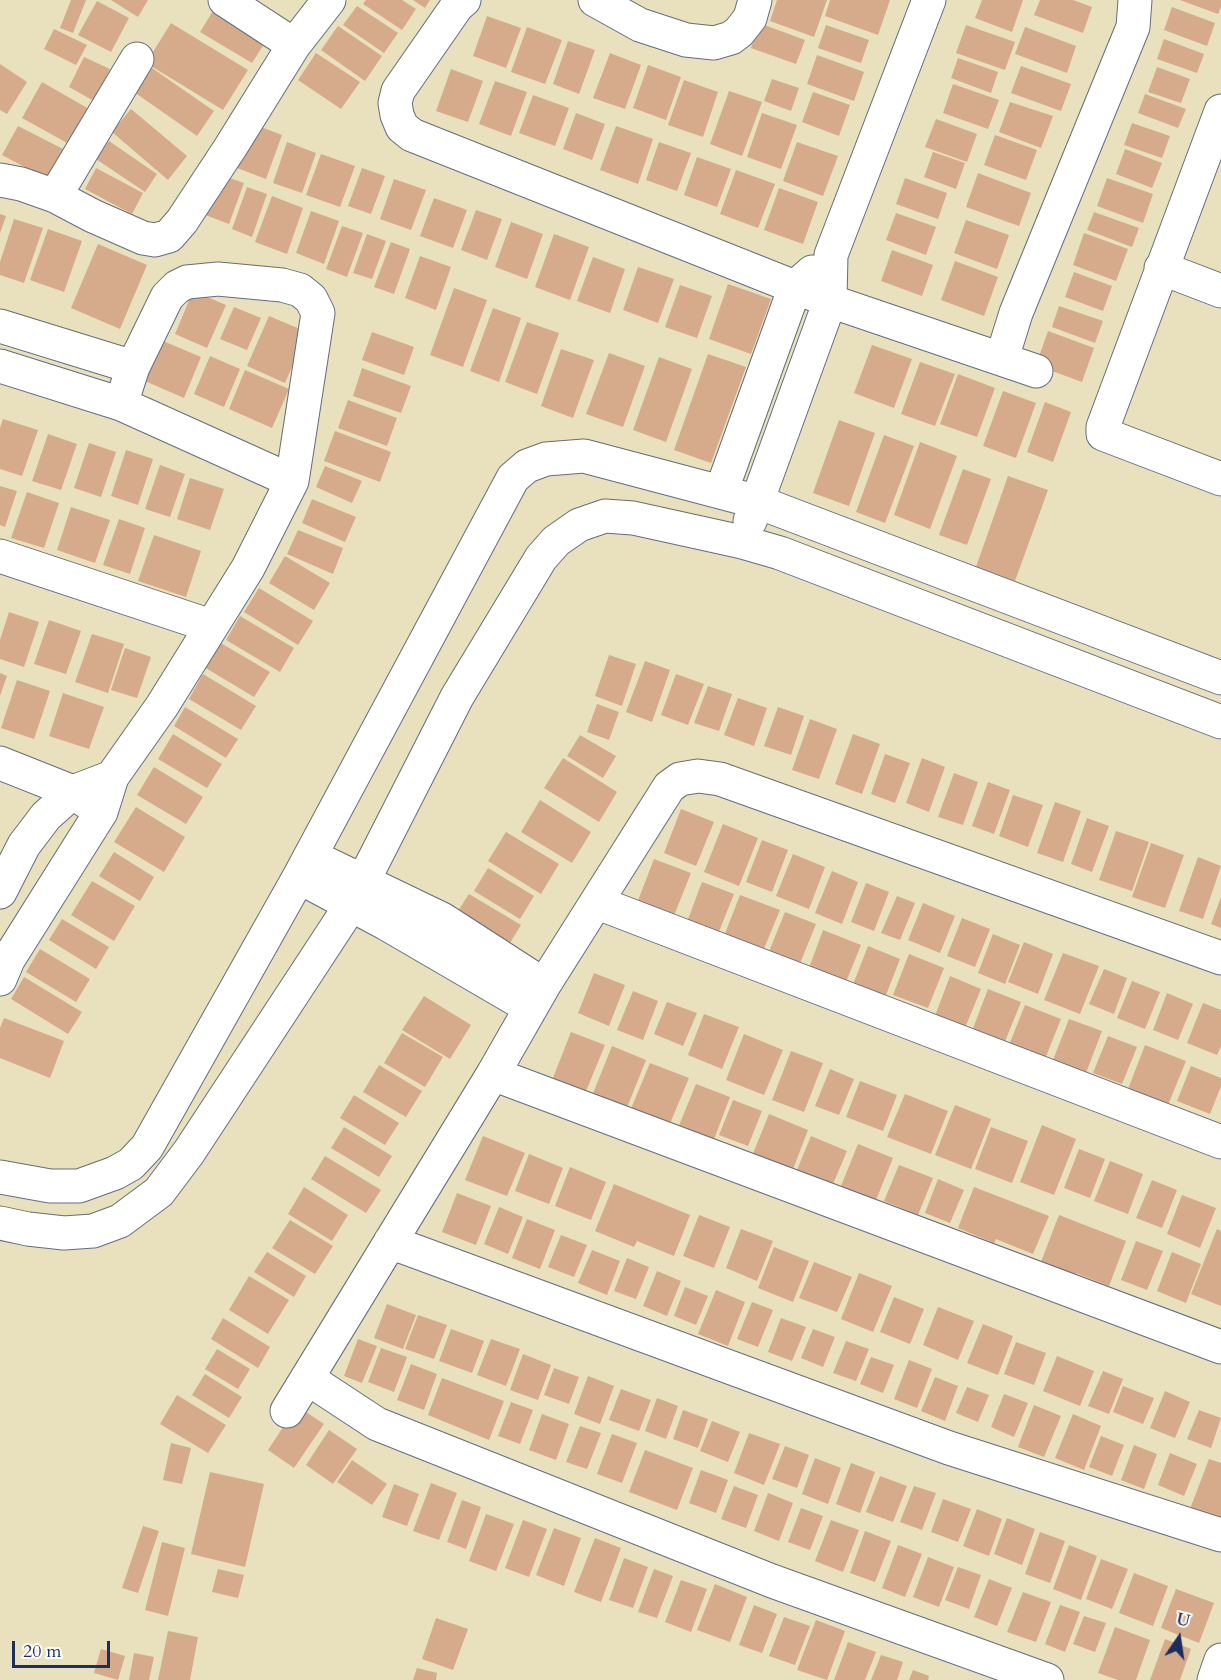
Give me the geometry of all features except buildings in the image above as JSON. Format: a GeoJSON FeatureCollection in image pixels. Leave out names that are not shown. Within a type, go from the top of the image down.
{"type":"FeatureCollection","features":[{"type":"Feature","properties":{"kind":"street"},"geometry":{"type":"LineString","coordinates":[[225,0],[294,45]]}},
{"type":"Feature","properties":{"kind":"street"},"geometry":{"type":"LineString","coordinates":[[0,180],[21,184],[55,196],[143,238],[155,240],[169,236],[182,221],[230,148],[294,45],[328,0]]}},
{"type":"Feature","properties":{"kind":"street"},"geometry":{"type":"LineString","coordinates":[[464,0],[457,6],[398,91],[395,103],[402,127],[412,135],[830,301],[1036,370]]}},
{"type":"Feature","properties":{"kind":"street"},"geometry":{"type":"LineString","coordinates":[[595,0],[640,25],[686,40],[714,43],[731,38],[739,32],[750,18],[755,0]]}},
{"type":"Feature","properties":{"kind":"street"},"geometry":{"type":"LineString","coordinates":[[742,542],[830,301],[831,255],[929,0]]}},
{"type":"Feature","properties":{"kind":"street"},"geometry":{"type":"LineString","coordinates":[[1002,358],[1016,313],[1133,27],[1135,0]]}},
{"type":"Feature","properties":{"kind":"street"},"geometry":{"type":"LineString","coordinates":[[55,196],[137,59]]}},
{"type":"Feature","properties":{"kind":"street"},"geometry":{"type":"LineString","coordinates":[[1221,111],[1103,427],[1103,434],[1221,479]]}},
{"type":"Feature","properties":{"kind":"street"},"geometry":{"type":"LineString","coordinates":[[721,492],[795,287],[831,255]]}},
{"type":"Feature","properties":{"kind":"street"},"geometry":{"type":"LineString","coordinates":[[1161,268],[1221,291]]}},
{"type":"Feature","properties":{"kind":"street"},"geometry":{"type":"LineString","coordinates":[[3,965],[101,812],[112,777],[162,706],[248,568],[292,481],[318,313],[311,299],[300,290],[282,285],[218,279],[187,282],[177,287],[167,297],[133,367],[121,404]]}},
{"type":"Feature","properties":{"kind":"street"},"geometry":{"type":"LineString","coordinates":[[0,326],[133,367]]}},
{"type":"Feature","properties":{"kind":"street"},"geometry":{"type":"LineString","coordinates":[[0,366],[121,404],[292,481]]}},
{"type":"Feature","properties":{"kind":"street"},"geometry":{"type":"LineString","coordinates":[[0,1177],[50,1186],[79,1186],[108,1176],[131,1164],[147,1147],[305,866],[513,478],[527,466],[546,459],[584,456],[758,502],[1221,678]]}},
{"type":"Feature","properties":{"kind":"street"},"geometry":{"type":"LineString","coordinates":[[0,1223],[64,1233],[93,1231],[120,1221],[159,1192],[189,1152],[357,893],[457,697],[541,558],[556,541],[579,525],[604,516],[633,518],[742,542],[780,553],[1221,722]]}},
{"type":"Feature","properties":{"kind":"street"},"geometry":{"type":"LineString","coordinates":[[0,556],[211,626]]}},
{"type":"Feature","properties":{"kind":"street"},"geometry":{"type":"LineString","coordinates":[[956,620],[971,582]]}},
{"type":"Feature","properties":{"kind":"street"},"geometry":{"type":"LineString","coordinates":[[0,763],[73,792],[101,812]]}},
{"type":"Feature","properties":{"kind":"street"},"geometry":{"type":"LineString","coordinates":[[287,1411],[538,997],[669,787],[680,779],[698,776],[720,779],[1221,958]]}},
{"type":"Feature","properties":{"kind":"street"},"geometry":{"type":"LineString","coordinates":[[0,891],[24,845],[46,816],[73,792],[112,777]]}},
{"type":"Feature","properties":{"kind":"street"},"geometry":{"type":"LineString","coordinates":[[305,866],[357,893],[442,919],[538,997]]}},
{"type":"Feature","properties":{"kind":"street"},"geometry":{"type":"LineString","coordinates":[[598,903],[1221,1142]]}},
{"type":"Feature","properties":{"kind":"street"},"geometry":{"type":"LineString","coordinates":[[493,1074],[1221,1347]]}},
{"type":"Feature","properties":{"kind":"street"},"geometry":{"type":"LineString","coordinates":[[390,1242],[949,1448],[1221,1535]]}},
{"type":"Feature","properties":{"kind":"street"},"geometry":{"type":"LineString","coordinates":[[307,1378],[377,1424],[772,1581],[1047,1680]]}},
{"type":"Feature","properties":{"kind":"street"},"geometry":{"type":"LineString","coordinates":[[1214,1680],[1221,1660]]}}]}
